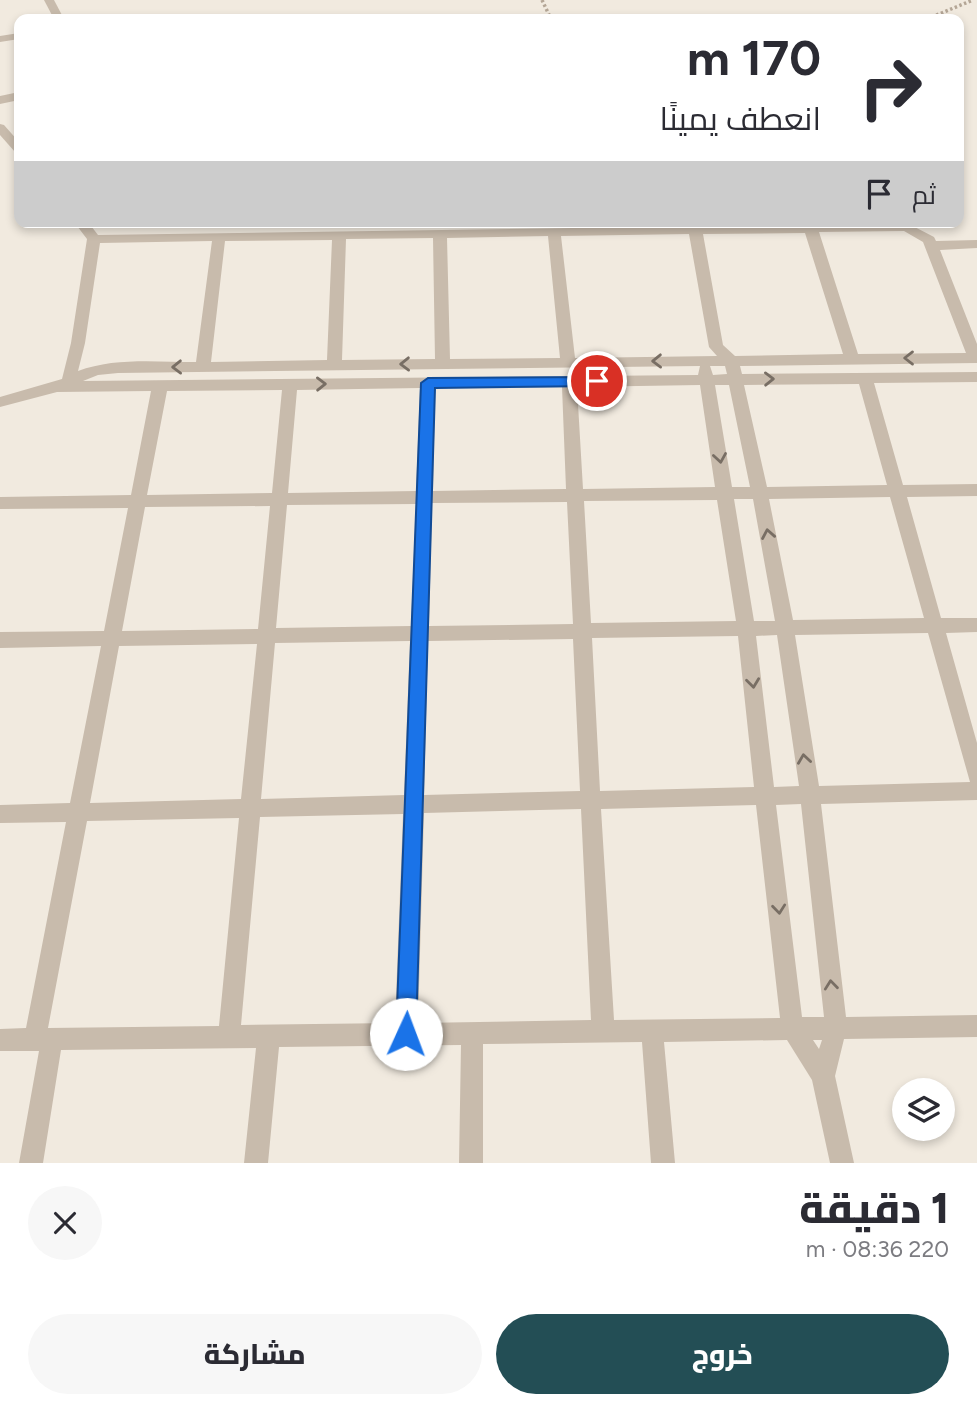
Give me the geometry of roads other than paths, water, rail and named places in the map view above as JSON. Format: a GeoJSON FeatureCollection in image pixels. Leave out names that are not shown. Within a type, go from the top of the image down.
{"type":"FeatureCollection","features":[{"type":"Feature","properties":{"kind":"street"},"geometry":{"type":"LineString","coordinates":[[0,128],[14,143]]}},
{"type":"Feature","properties":{"kind":"street"},"geometry":{"type":"LineString","coordinates":[[64,385],[78,343],[94,239],[86,228]]}},
{"type":"Feature","properties":{"kind":"street"},"geometry":{"type":"LineString","coordinates":[[94,239],[752,228]]}},
{"type":"Feature","properties":{"kind":"street"},"geometry":{"type":"LineString","coordinates":[[810,228],[852,359]]}},
{"type":"Feature","properties":{"kind":"street"},"geometry":{"type":"LineString","coordinates":[[0,402],[64,385],[96,370],[118,368],[568,362],[717,356],[976,358],[931,246],[924,235],[909,228]]}},
{"type":"Feature","properties":{"kind":"street"},"geometry":{"type":"LineString","coordinates":[[695,229],[717,356],[736,380],[785,628],[810,795],[836,1028],[824,1076]]}},
{"type":"Feature","properties":{"kind":"street"},"geometry":{"type":"LineString","coordinates":[[554,232],[568,362]]}},
{"type":"Feature","properties":{"kind":"street"},"geometry":{"type":"LineString","coordinates":[[440,233],[443,363]]}},
{"type":"Feature","properties":{"kind":"street"},"geometry":{"type":"LineString","coordinates":[[334,365],[339,235]]}},
{"type":"Feature","properties":{"kind":"street"},"geometry":{"type":"LineString","coordinates":[[202,367],[219,237]]}},
{"type":"Feature","properties":{"kind":"street"},"geometry":{"type":"LineString","coordinates":[[931,246],[977,244]]}},
{"type":"Feature","properties":{"kind":"street"},"geometry":{"type":"LineString","coordinates":[[717,356],[707,380],[746,628],[792,1028],[824,1076],[842,1163]]}},
{"type":"Feature","properties":{"kind":"street"},"geometry":{"type":"LineString","coordinates":[[64,385],[977,377]]}},
{"type":"Feature","properties":{"kind":"street"},"geometry":{"type":"LineString","coordinates":[[865,378],[977,777]]}},
{"type":"Feature","properties":{"kind":"street"},"geometry":{"type":"LineString","coordinates":[[569,382],[603,1031]]}},
{"type":"Feature","properties":{"kind":"street"},"geometry":{"type":"LineString","coordinates":[[406,1034],[428,383]]}},
{"type":"Feature","properties":{"kind":"street"},"geometry":{"type":"LineString","coordinates":[[229,1037],[290,385]]}},
{"type":"Feature","properties":{"kind":"street"},"geometry":{"type":"LineString","coordinates":[[31,1163],[43,1039],[78,812],[160,386]]}},
{"type":"Feature","properties":{"kind":"street"},"geometry":{"type":"LineString","coordinates":[[0,503],[977,490]]}},
{"type":"Feature","properties":{"kind":"street"},"geometry":{"type":"LineString","coordinates":[[0,640],[977,625]]}},
{"type":"Feature","properties":{"kind":"street"},"geometry":{"type":"LineString","coordinates":[[0,814],[977,791]]}},
{"type":"Feature","properties":{"kind":"street"},"geometry":{"type":"LineString","coordinates":[[0,1040],[977,1026]]}},
{"type":"Feature","properties":{"kind":"street"},"geometry":{"type":"LineString","coordinates":[[652,1030],[663,1163]]}},
{"type":"Feature","properties":{"kind":"street"},"geometry":{"type":"LineString","coordinates":[[471,1163],[472,1033]]}},
{"type":"Feature","properties":{"kind":"street"},"geometry":{"type":"LineString","coordinates":[[256,1163],[270,1036]]}}]}
